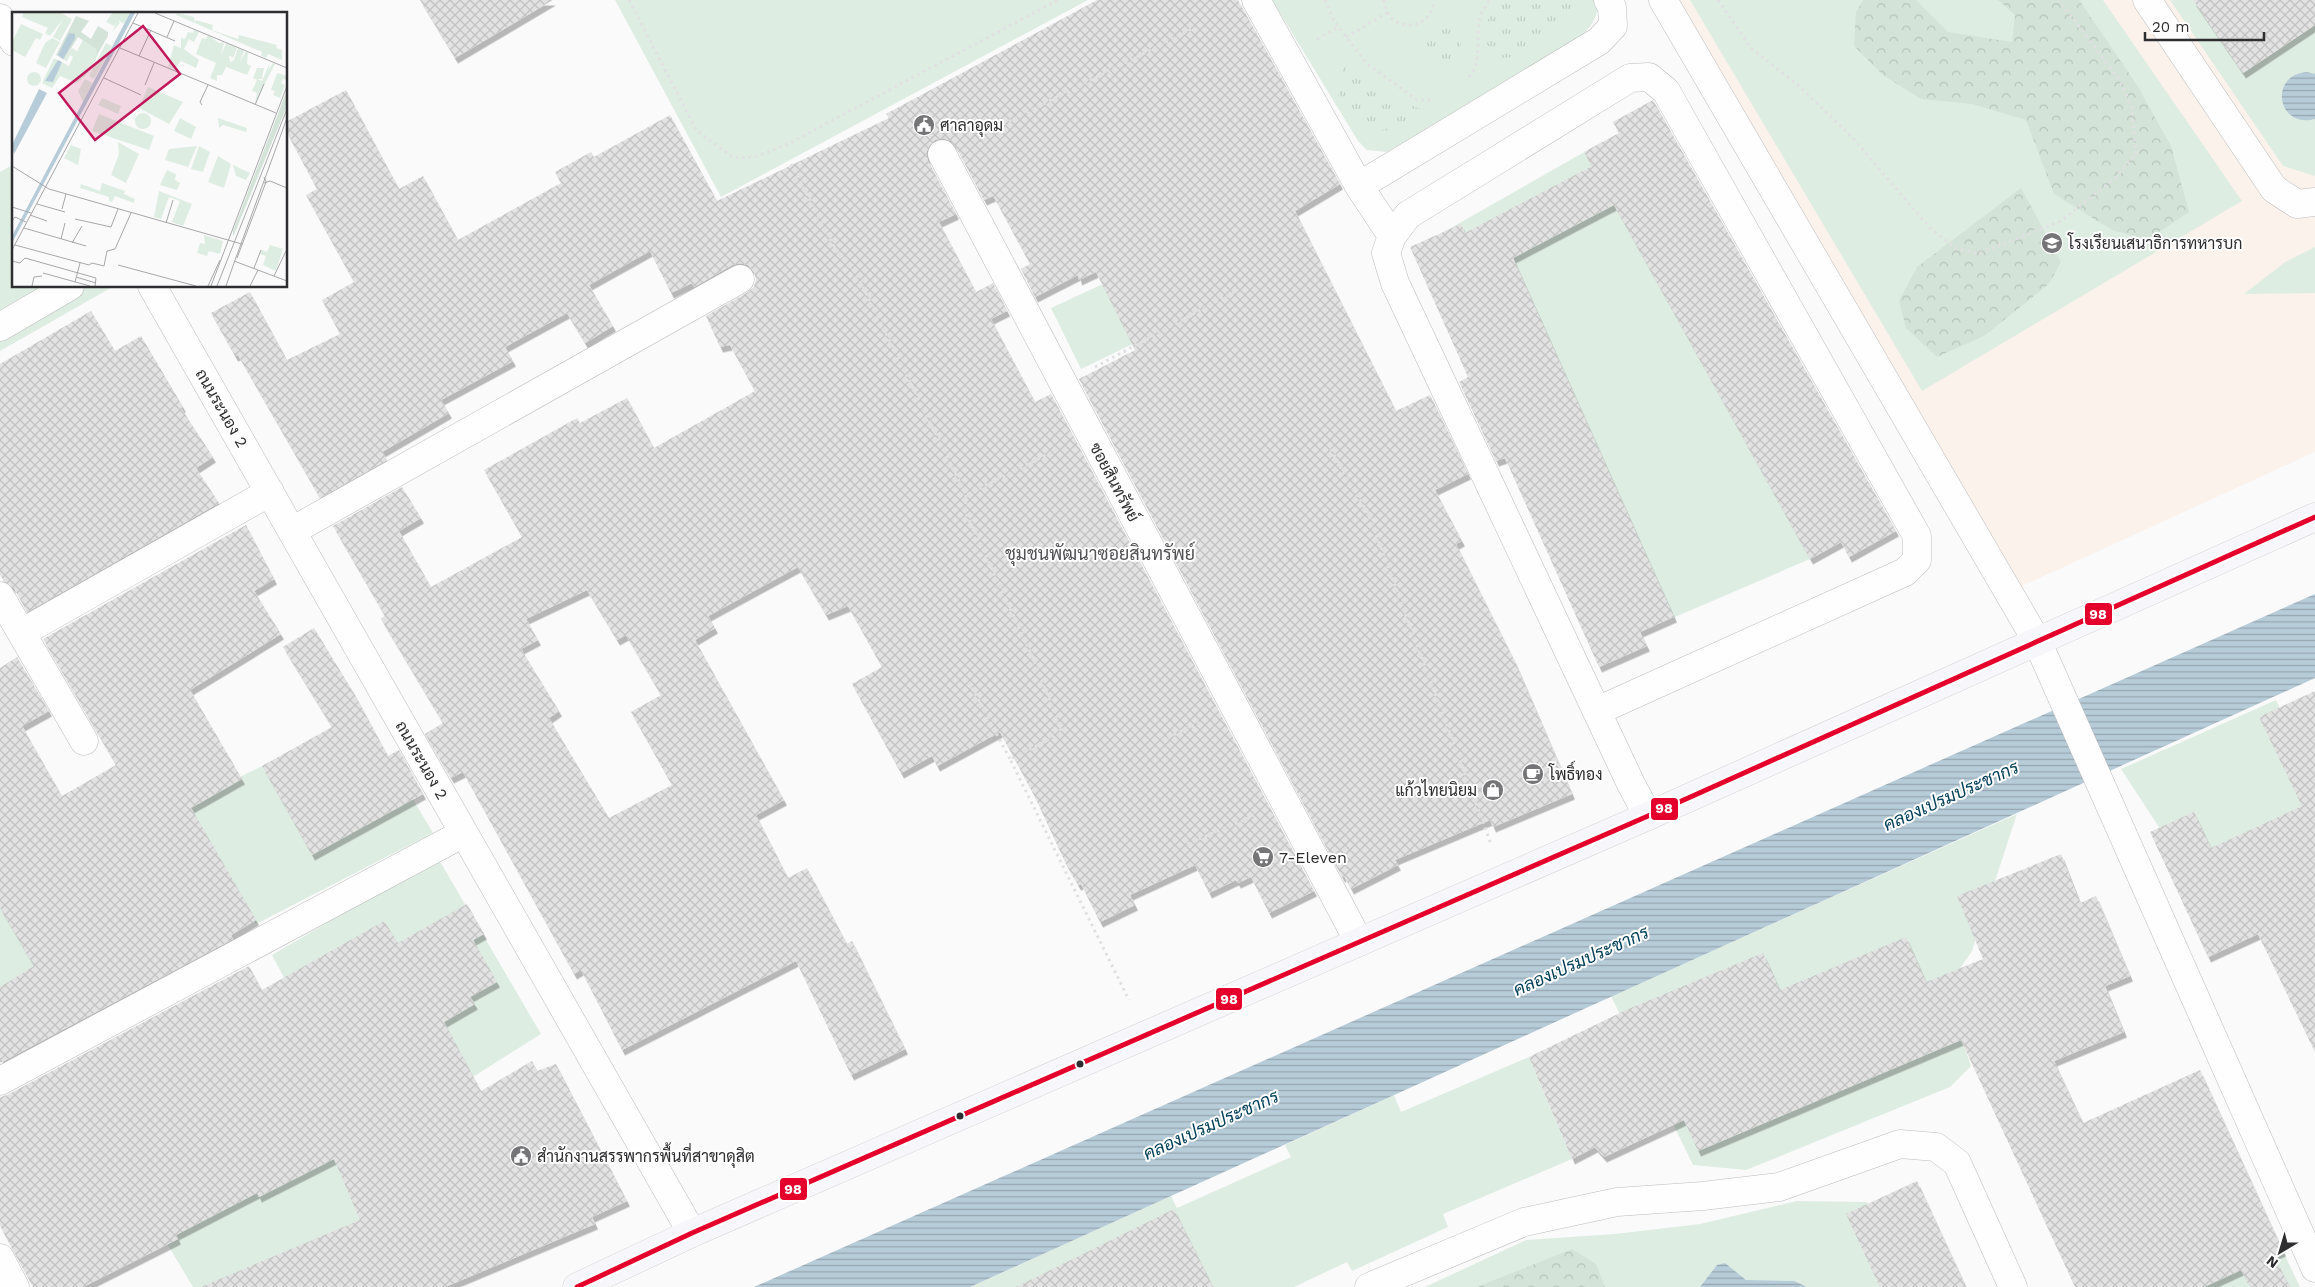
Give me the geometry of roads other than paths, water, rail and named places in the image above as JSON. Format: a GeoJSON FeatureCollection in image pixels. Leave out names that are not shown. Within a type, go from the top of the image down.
{"type":"FeatureCollection","features":[{"type":"Feature","properties":{"kind":"main road"},"geometry":{"type":"LineString","coordinates":[[577,1287],[692,1234],[1648,816],[2038,643],[2315,517]]}},
{"type":"Feature","properties":{"kind":"street"},"geometry":{"type":"LineString","coordinates":[[1256,0],[1360,186],[1392,236]]}},
{"type":"Feature","properties":{"kind":"street"},"geometry":{"type":"LineString","coordinates":[[1360,186],[1599,41],[1612,26],[1612,7],[1608,0]]}},
{"type":"Feature","properties":{"kind":"street"},"geometry":{"type":"LineString","coordinates":[[1663,0],[2038,643],[2315,1268]]}},
{"type":"Feature","properties":{"kind":"street"},"geometry":{"type":"LineString","coordinates":[[2147,0],[2274,190],[2297,204],[2315,202]]}},
{"type":"Feature","properties":{"kind":"street"},"geometry":{"type":"LineString","coordinates":[[0,18],[12,39]]}},
{"type":"Feature","properties":{"kind":"street"},"geometry":{"type":"LineString","coordinates":[[1597,711],[1904,572],[1917,560],[1917,536],[1666,91],[1650,77],[1630,78],[1408,215],[1392,236],[1386,252],[1395,283],[1597,711],[1648,816]]}},
{"type":"Feature","properties":{"kind":"street","name":"ซอยสินทรัพย์"},"geometry":{"type":"LineString","coordinates":[[942,154],[1358,942]]}},
{"type":"Feature","properties":{"kind":"street"},"geometry":{"type":"LineString","coordinates":[[292,530],[740,279]]}},
{"type":"Feature","properties":{"kind":"street"},"geometry":{"type":"LineString","coordinates":[[0,327],[67,288]]}},
{"type":"Feature","properties":{"kind":"street","name":"ถนนระนอง 2"},"geometry":{"type":"LineString","coordinates":[[153,288],[692,1234]]}},
{"type":"Feature","properties":{"kind":"street"},"geometry":{"type":"LineString","coordinates":[[23,632],[270,492]]}},
{"type":"Feature","properties":{"kind":"street"},"geometry":{"type":"LineString","coordinates":[[0,596],[23,632],[84,741]]}},
{"type":"Feature","properties":{"kind":"street"},"geometry":{"type":"LineString","coordinates":[[0,1082],[464,833]]}},
{"type":"Feature","properties":{"kind":"street"},"geometry":{"type":"LineString","coordinates":[[1369,1287],[1524,1222],[1617,1202],[1703,1196],[1779,1187],[1900,1144],[1936,1147],[1956,1163],[1974,1198],[2013,1287]]}},
{"type":"Feature","properties":{"kind":"street"},"geometry":{"type":"LineString","coordinates":[[0,1258],[15,1287]]}},
{"type":"Feature","properties":{"kind":"water"},"geometry":{"type":"Polygon","coordinates":[[[2307,72],[2315,74],[2315,119],[2302,120],[2292,116],[2285,109],[2282,91],[2286,82],[2295,75],[2307,72]]]}},
{"type":"Feature","properties":{"kind":"water","name":"คลองเปรมประชากร"},"geometry":{"type":"Polygon","coordinates":[[[2315,594],[2315,678],[970,1287],[754,1287],[2315,594]]]}},
{"type":"Feature","properties":{"kind":"water"},"geometry":{"type":"Polygon","coordinates":[[[1725,1263],[1746,1280],[1794,1281],[1807,1287],[1700,1287],[1717,1265],[1725,1263]]]}},
{"type":"Feature","properties":{"kind":"place","name":"ศาลาอุดม"},"geometry":{"type":"Point","coordinates":[924,125]}},
{"type":"Feature","properties":{"kind":"place","name":"โรงเรียนเสนาธิการทหารบก"},"geometry":{"type":"Point","coordinates":[2052,243]}},
{"type":"Feature","properties":{"kind":"place","name":"โพธิ์ทอง"},"geometry":{"type":"Point","coordinates":[1533,774]}},
{"type":"Feature","properties":{"kind":"place","name":"แก้วไทยนิยม"},"geometry":{"type":"Point","coordinates":[1493,790]}},
{"type":"Feature","properties":{"kind":"place","name":"7-Eleven"},"geometry":{"type":"Point","coordinates":[1263,857]}},
{"type":"Feature","properties":{"kind":"place","name":"สำนักงานสรรพากรพื้นที่สาขาดุสิต"},"geometry":{"type":"Point","coordinates":[521,1156]}},
{"type":"Feature","properties":{"kind":"district","name":"ชุมชนพัฒนาซอยสินทรัพย์"},"geometry":{"type":"Point","coordinates":[1100,554]}}]}
